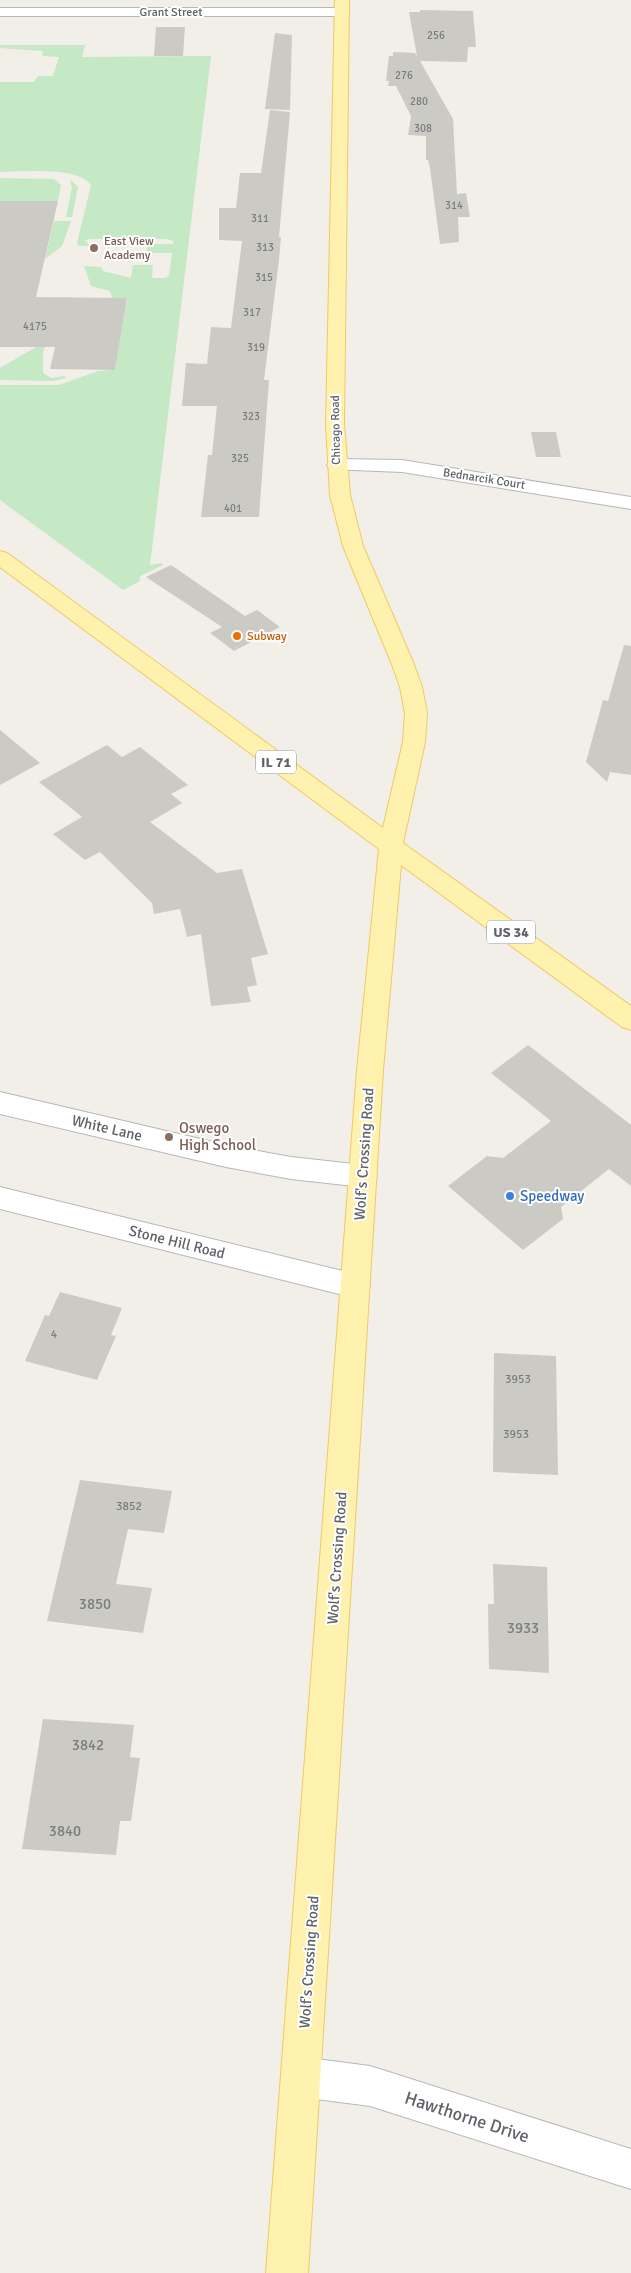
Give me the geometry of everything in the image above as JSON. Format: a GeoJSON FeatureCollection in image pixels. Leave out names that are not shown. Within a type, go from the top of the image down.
{"type":"FeatureCollection","features":[{"type":"Feature","properties":{"kind":"main road","name":"Chicago Road"},"geometry":{"type":"LineString","coordinates":[[342,6],[335,424],[340,494],[353,546],[402,662],[411,686],[416,713],[414,742],[391,844]]}},
{"type":"Feature","properties":{"kind":"main road","name":"IL 71"},"geometry":{"type":"LineString","coordinates":[[0,557],[252,745],[391,844]]}},
{"type":"Feature","properties":{"kind":"main road","name":"US 34"},"geometry":{"type":"LineString","coordinates":[[391,844],[630,1017]]}},
{"type":"Feature","properties":{"kind":"main road","name":"Wolf's Crossing Road"},"geometry":{"type":"LineString","coordinates":[[287,2273],[370,1070],[391,844]]}},
{"type":"Feature","properties":{"kind":"street","name":"Grant Street"},"geometry":{"type":"LineString","coordinates":[[0,12],[342,6]]}},
{"type":"Feature","properties":{"kind":"street","name":"Bednarcik Court"},"geometry":{"type":"LineString","coordinates":[[337,465],[402,466],[631,503]]}},
{"type":"Feature","properties":{"kind":"street","name":"White Lane"},"geometry":{"type":"LineString","coordinates":[[0,1104],[235,1158],[291,1168],[363,1176]]}},
{"type":"Feature","properties":{"kind":"street","name":"Stone Hill Road"},"geometry":{"type":"LineString","coordinates":[[0,1198],[355,1286]]}},
{"type":"Feature","properties":{"kind":"street","name":"Hawthorne Drive"},"geometry":{"type":"LineString","coordinates":[[301,2077],[370,2086],[631,2169]]}},
{"type":"Feature","properties":{"kind":"green space","name":"East View Academy"},"geometry":{"type":"Polygon","coordinates":[[[0,45],[85,45],[82,57],[211,56],[150,565],[162,563],[163,565],[140,576],[140,581],[123,590],[0,500],[0,385],[59,385],[98,371],[115,370],[127,299],[112,298],[110,291],[91,286],[84,266],[101,267],[103,271],[131,278],[133,265],[153,265],[152,278],[165,278],[169,276],[172,253],[146,253],[148,244],[173,244],[173,241],[167,239],[91,239],[85,240],[90,246],[79,246],[77,243],[91,185],[84,179],[74,175],[49,171],[0,172],[0,82],[34,82],[38,76],[53,76],[59,57],[42,56],[43,51],[0,48],[0,45]]]}},
{"type":"Feature","properties":{"kind":"green space"},"geometry":{"type":"Polygon","coordinates":[[[0,178],[54,179],[61,185],[58,201],[0,201],[0,178]]]}},
{"type":"Feature","properties":{"kind":"green space"},"geometry":{"type":"Polygon","coordinates":[[[70,179],[78,187],[72,217],[66,217],[72,188],[70,179]]]}},
{"type":"Feature","properties":{"kind":"green space"},"geometry":{"type":"Polygon","coordinates":[[[54,221],[71,221],[62,246],[45,259],[54,221]]]}},
{"type":"Feature","properties":{"kind":"green space"},"geometry":{"type":"Polygon","coordinates":[[[45,346],[43,352],[43,373],[51,378],[64,376],[66,378],[53,381],[0,380],[0,368],[36,347],[45,346]]]}},
{"type":"Feature","properties":{"kind":"building"},"geometry":{"type":"Polygon","coordinates":[[[420,10],[473,11],[476,47],[468,47],[467,62],[420,61],[453,119],[457,194],[466,193],[470,217],[458,217],[459,242],[440,244],[430,168],[428,160],[426,160],[426,136],[408,135],[411,116],[396,86],[388,86],[389,81],[386,81],[389,56],[393,56],[393,52],[415,53],[417,56],[409,12],[420,12],[420,10]]]}},
{"type":"Feature","properties":{"kind":"building"},"geometry":{"type":"Polygon","coordinates":[[[156,27],[185,27],[183,56],[154,56],[156,27]]]}},
{"type":"Feature","properties":{"kind":"building"},"geometry":{"type":"Polygon","coordinates":[[[275,33],[292,35],[290,110],[265,109],[275,33]]]}},
{"type":"Feature","properties":{"kind":"building"},"geometry":{"type":"Polygon","coordinates":[[[270,110],[290,112],[279,237],[281,237],[279,260],[264,380],[269,380],[259,517],[201,517],[208,455],[212,455],[217,406],[182,406],[186,363],[207,364],[211,327],[231,328],[242,241],[219,240],[219,208],[236,208],[240,173],[261,173],[270,110]]]}},
{"type":"Feature","properties":{"kind":"building"},"geometry":{"type":"Polygon","coordinates":[[[0,201],[58,201],[36,297],[127,298],[115,370],[50,369],[55,347],[0,347],[0,201]]]}},
{"type":"Feature","properties":{"kind":"building"},"geometry":{"type":"Polygon","coordinates":[[[531,432],[556,432],[561,457],[536,457],[531,432]]]}},
{"type":"Feature","properties":{"kind":"building"},"geometry":{"type":"Polygon","coordinates":[[[171,565],[245,616],[257,610],[280,627],[234,651],[210,633],[222,627],[146,577],[171,565]]]}},
{"type":"Feature","properties":{"kind":"building"},"geometry":{"type":"Polygon","coordinates":[[[624,645],[631,646],[631,775],[610,772],[607,782],[586,762],[603,700],[608,701],[624,645]]]}},
{"type":"Feature","properties":{"kind":"building"},"geometry":{"type":"Polygon","coordinates":[[[0,730],[40,763],[0,785],[0,730]]]}},
{"type":"Feature","properties":{"kind":"building"},"geometry":{"type":"Polygon","coordinates":[[[107,745],[122,757],[140,747],[188,785],[171,794],[182,803],[150,822],[217,873],[242,869],[268,954],[251,958],[257,985],[247,987],[251,1002],[211,1006],[201,934],[187,937],[180,909],[154,914],[152,903],[100,852],[85,860],[53,834],[82,817],[39,782],[107,745]]]}},
{"type":"Feature","properties":{"kind":"building"},"geometry":{"type":"Polygon","coordinates":[[[528,1045],[631,1125],[631,1186],[609,1169],[561,1207],[563,1219],[523,1250],[448,1186],[487,1156],[503,1158],[551,1121],[491,1073],[528,1045]]]}},
{"type":"Feature","properties":{"kind":"building"},"geometry":{"type":"Polygon","coordinates":[[[60,1292],[122,1308],[111,1335],[116,1336],[97,1380],[25,1361],[45,1315],[49,1316],[60,1292]]]}},
{"type":"Feature","properties":{"kind":"building"},"geometry":{"type":"Polygon","coordinates":[[[494,1353],[556,1356],[558,1475],[493,1472],[494,1353]]]}},
{"type":"Feature","properties":{"kind":"building"},"geometry":{"type":"Polygon","coordinates":[[[80,1480],[172,1491],[164,1533],[128,1529],[116,1584],[152,1588],[143,1633],[47,1621],[80,1480]]]}},
{"type":"Feature","properties":{"kind":"building"},"geometry":{"type":"Polygon","coordinates":[[[493,1564],[547,1567],[549,1673],[489,1669],[488,1604],[494,1604],[493,1564]]]}},
{"type":"Feature","properties":{"kind":"building"},"geometry":{"type":"Polygon","coordinates":[[[43,1719],[134,1725],[130,1757],[140,1758],[131,1821],[120,1821],[116,1855],[22,1849],[43,1719]]]}},
{"type":"Feature","properties":{"kind":"place","name":"East View Academy"},"geometry":{"type":"Point","coordinates":[94,248]}},
{"type":"Feature","properties":{"kind":"place","name":"Subway"},"geometry":{"type":"Point","coordinates":[237,636]}},
{"type":"Feature","properties":{"kind":"place","name":"Oswego High School"},"geometry":{"type":"Point","coordinates":[169,1137]}},
{"type":"Feature","properties":{"kind":"place","name":"Speedway"},"geometry":{"type":"Point","coordinates":[510,1196]}}]}
